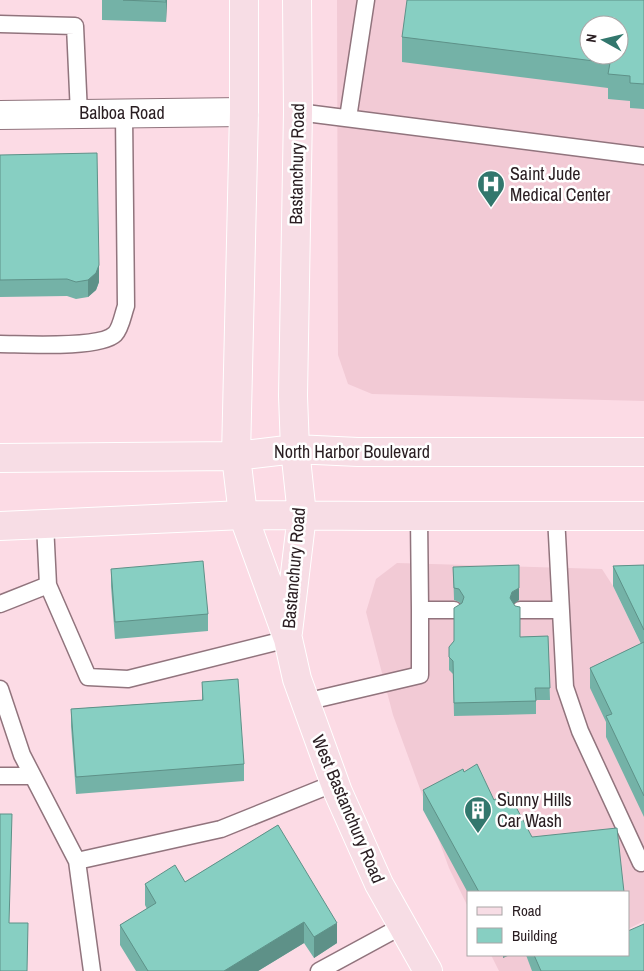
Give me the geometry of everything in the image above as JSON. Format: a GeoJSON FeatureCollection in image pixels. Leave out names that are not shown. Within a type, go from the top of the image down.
{"type":"FeatureCollection","features":[{"type":"Feature","properties":{"kind":"main road","name":"Bastanchury Road"},"geometry":{"type":"LineString","coordinates":[[244,0],[244,112],[236,456],[243,515],[288,639]]}},
{"type":"Feature","properties":{"kind":"main road","name":"Bastanchury Road"},"geometry":{"type":"LineString","coordinates":[[288,639],[302,515],[292,396],[298,112],[297,0]]}},
{"type":"Feature","properties":{"kind":"main road","name":"North Harbor Boulevard"},"geometry":{"type":"LineString","coordinates":[[0,458],[236,456],[295,449],[368,452],[644,452]]}},
{"type":"Feature","properties":{"kind":"main road"},"geometry":{"type":"LineString","coordinates":[[0,526],[243,515],[644,516]]}},
{"type":"Feature","properties":{"kind":"main road","name":"West Bastanchury Road"},"geometry":{"type":"LineString","coordinates":[[288,639],[297,678],[335,783],[379,884],[428,971]]}},
{"type":"Feature","properties":{"kind":"street","name":"Balboa Road"},"geometry":{"type":"LineString","coordinates":[[0,115],[244,112]]}},
{"type":"Feature","properties":{"kind":"lane"},"geometry":{"type":"LineString","coordinates":[[348,118],[366,0]]}},
{"type":"Feature","properties":{"kind":"lane"},"geometry":{"type":"LineString","coordinates":[[0,24],[74,26],[79,114]]}},
{"type":"Feature","properties":{"kind":"lane"},"geometry":{"type":"LineString","coordinates":[[298,112],[644,156]]}},
{"type":"Feature","properties":{"kind":"lane"},"geometry":{"type":"LineString","coordinates":[[0,344],[80,344],[106,340],[116,334],[126,306],[124,114]]}},
{"type":"Feature","properties":{"kind":"lane"},"geometry":{"type":"LineString","coordinates":[[305,702],[420,675],[419,516]]}},
{"type":"Feature","properties":{"kind":"lane"},"geometry":{"type":"LineString","coordinates":[[556,516],[565,687],[580,731],[641,863]]}},
{"type":"Feature","properties":{"kind":"lane"},"geometry":{"type":"LineString","coordinates":[[44,524],[48,586],[88,677],[128,679],[288,639]]}},
{"type":"Feature","properties":{"kind":"lane"},"geometry":{"type":"LineString","coordinates":[[0,604],[48,586]]}},
{"type":"Feature","properties":{"kind":"lane"},"geometry":{"type":"LineString","coordinates":[[420,610],[454,610]]}},
{"type":"Feature","properties":{"kind":"lane"},"geometry":{"type":"LineString","coordinates":[[520,610],[561,610]]}},
{"type":"Feature","properties":{"kind":"lane"},"geometry":{"type":"LineString","coordinates":[[0,689],[22,755],[77,861],[92,971]]}},
{"type":"Feature","properties":{"kind":"lane"},"geometry":{"type":"LineString","coordinates":[[0,776],[32,776]]}},
{"type":"Feature","properties":{"kind":"lane"},"geometry":{"type":"LineString","coordinates":[[77,861],[221,829],[335,783]]}},
{"type":"Feature","properties":{"kind":"lane"},"geometry":{"type":"LineString","coordinates":[[319,971],[402,926]]}},
{"type":"Feature","properties":{"kind":"shaded area","name":"Saint Jude Medical Center"},"geometry":{"type":"Polygon","coordinates":[[[337,0],[644,0],[644,401],[372,394],[348,384],[338,355],[337,0]]]}},
{"type":"Feature","properties":{"kind":"shaded area"},"geometry":{"type":"Polygon","coordinates":[[[397,563],[602,569],[613,586],[644,651],[644,921],[629,928],[629,891],[467,891],[467,905],[449,868],[393,715],[366,612],[376,579],[397,563]]]}},
{"type":"Feature","properties":{"kind":"shaded area"},"geometry":{"type":"Polygon","coordinates":[[[492,956],[569,956],[536,971],[499,971],[492,956]]]}},
{"type":"Feature","properties":{"kind":"building"},"geometry":{"type":"Polygon","coordinates":[[[123,0],[166,0],[166,2],[123,0]]]}},
{"type":"Feature","properties":{"kind":"building"},"geometry":{"type":"Polygon","coordinates":[[[407,0],[644,0],[644,84],[630,83],[630,76],[608,74],[610,65],[629,65],[629,15],[579,15],[579,59],[402,37],[407,0]]]}},
{"type":"Feature","properties":{"kind":"building"},"geometry":{"type":"Polygon","coordinates":[[[97,153],[99,265],[96,273],[88,280],[76,282],[67,279],[0,280],[0,155],[97,153]]]}},
{"type":"Feature","properties":{"kind":"building"},"geometry":{"type":"Polygon","coordinates":[[[203,561],[208,614],[115,622],[111,569],[203,561]]]}},
{"type":"Feature","properties":{"kind":"building"},"geometry":{"type":"Polygon","coordinates":[[[519,565],[519,588],[512,592],[510,598],[515,606],[520,607],[520,637],[548,636],[550,688],[535,688],[536,701],[454,703],[453,661],[449,657],[449,647],[454,641],[454,608],[462,603],[464,597],[459,589],[454,588],[453,567],[519,565]]]}},
{"type":"Feature","properties":{"kind":"building"},"geometry":{"type":"Polygon","coordinates":[[[644,565],[644,630],[613,566],[644,565]]]}},
{"type":"Feature","properties":{"kind":"building"},"geometry":{"type":"Polygon","coordinates":[[[644,642],[644,796],[606,716],[612,714],[590,668],[644,642]]]}},
{"type":"Feature","properties":{"kind":"building"},"geometry":{"type":"Polygon","coordinates":[[[238,679],[244,764],[76,777],[71,709],[203,700],[202,682],[238,679]]]}},
{"type":"Feature","properties":{"kind":"building","name":"Sunny Hills Car Wash"},"geometry":{"type":"Polygon","coordinates":[[[477,764],[494,800],[508,792],[532,837],[617,828],[624,891],[478,891],[423,790],[463,769],[464,772],[477,764]]]}},
{"type":"Feature","properties":{"kind":"building"},"geometry":{"type":"Polygon","coordinates":[[[0,814],[12,814],[9,923],[28,923],[27,971],[0,971],[0,814]]]}},
{"type":"Feature","properties":{"kind":"building"},"geometry":{"type":"Polygon","coordinates":[[[278,825],[337,923],[314,937],[304,922],[224,971],[148,971],[120,925],[156,903],[145,884],[175,865],[185,882],[278,825]]]}},
{"type":"Feature","properties":{"kind":"building"},"geometry":{"type":"Polygon","coordinates":[[[644,924],[644,971],[541,971],[534,956],[629,956],[629,931],[644,924]]]}},
{"type":"Feature","properties":{"kind":"place","name":"Saint Jude Medical Center"},"geometry":{"type":"Point","coordinates":[491,208]}},
{"type":"Feature","properties":{"kind":"place","name":"Sunny Hills Car Wash"},"geometry":{"type":"Point","coordinates":[478,834]}}]}
